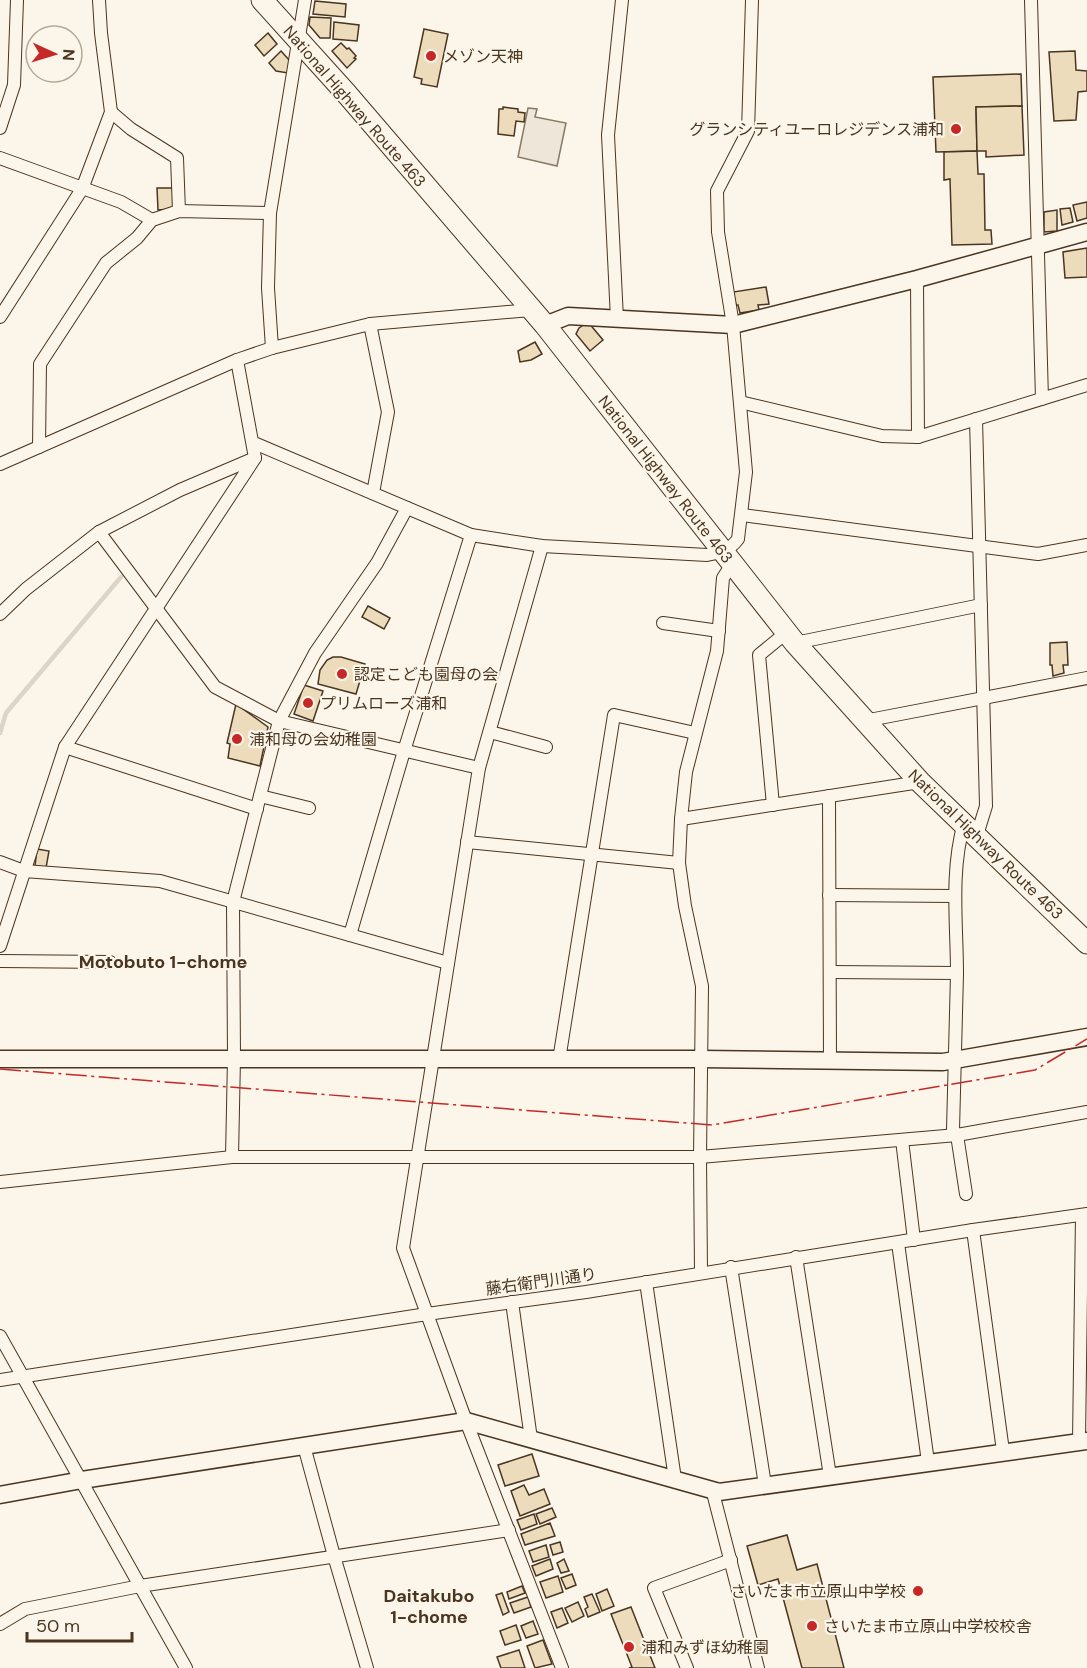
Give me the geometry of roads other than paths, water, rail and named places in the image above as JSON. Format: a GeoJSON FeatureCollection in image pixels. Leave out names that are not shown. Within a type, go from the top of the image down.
{"type":"FeatureCollection","features":[{"type":"Feature","properties":{"kind":"highway","name":"National Highway Route 463"},"geometry":{"type":"LineString","coordinates":[[262,0],[352,100],[538,317],[791,638],[920,782],[1087,943]]}},
{"type":"Feature","properties":{"kind":"street"},"geometry":{"type":"LineString","coordinates":[[0,128],[14,85],[17,0]]}},
{"type":"Feature","properties":{"kind":"street"},"geometry":{"type":"LineString","coordinates":[[0,317],[82,189],[111,112],[100,33],[99,0]]}},
{"type":"Feature","properties":{"kind":"street"},"geometry":{"type":"LineString","coordinates":[[272,348],[268,288],[270,213],[304,0]]}},
{"type":"Feature","properties":{"kind":"street"},"geometry":{"type":"LineString","coordinates":[[617,319],[608,135],[622,0]]}},
{"type":"Feature","properties":{"kind":"street"},"geometry":{"type":"LineString","coordinates":[[701,1272],[702,986],[685,906],[679,863],[686,772],[717,651],[723,578],[732,547],[738,539],[746,472],[733,325],[718,232],[717,191],[748,131],[752,0]]}},
{"type":"Feature","properties":{"kind":"street"},"geometry":{"type":"LineString","coordinates":[[1031,0],[1042,399]]}},
{"type":"Feature","properties":{"kind":"street"},"geometry":{"type":"LineString","coordinates":[[111,112],[130,129],[177,158],[179,212]]}},
{"type":"Feature","properties":{"kind":"street"},"geometry":{"type":"LineString","coordinates":[[0,158],[121,202],[152,220]]}},
{"type":"Feature","properties":{"kind":"street"},"geometry":{"type":"LineString","coordinates":[[39,447],[40,364],[106,263],[136,238],[152,220],[179,212],[270,213]]}},
{"type":"Feature","properties":{"kind":"street"},"geometry":{"type":"LineString","coordinates":[[0,464],[237,360],[272,348],[370,324],[568,316],[733,325],[1038,247],[1087,232]]}},
{"type":"Feature","properties":{"kind":"street"},"geometry":{"type":"LineString","coordinates":[[916,279],[918,437]]}},
{"type":"Feature","properties":{"kind":"street"},"geometry":{"type":"LineString","coordinates":[[370,324],[388,412],[373,493]]}},
{"type":"Feature","properties":{"kind":"street"},"geometry":{"type":"LineString","coordinates":[[0,946],[64,747],[255,458],[237,360]]}},
{"type":"Feature","properties":{"kind":"street"},"geometry":{"type":"LineString","coordinates":[[740,402],[882,436],[918,437],[1087,385]]}},
{"type":"Feature","properties":{"kind":"street"},"geometry":{"type":"LineString","coordinates":[[966,1194],[957,1135],[952,1130],[957,973],[956,896],[960,838],[971,829],[987,806],[976,419]]}},
{"type":"Feature","properties":{"kind":"street"},"geometry":{"type":"LineString","coordinates":[[254,443],[471,535],[542,546],[728,558]]}},
{"type":"Feature","properties":{"kind":"street"},"geometry":{"type":"LineString","coordinates":[[0,614],[26,590],[99,532],[180,490],[255,458]]}},
{"type":"Feature","properties":{"kind":"street"},"geometry":{"type":"LineString","coordinates":[[232,1156],[233,902],[279,722],[315,652],[377,563],[407,508]]}},
{"type":"Feature","properties":{"kind":"street"},"geometry":{"type":"LineString","coordinates":[[742,515],[1038,554],[1087,545]]}},
{"type":"Feature","properties":{"kind":"street"},"geometry":{"type":"LineString","coordinates":[[99,532],[215,687],[279,722],[479,768]]}},
{"type":"Feature","properties":{"kind":"street"},"geometry":{"type":"LineString","coordinates":[[350,935],[471,535]]}},
{"type":"Feature","properties":{"kind":"street"},"geometry":{"type":"LineString","coordinates":[[542,546],[479,768],[403,1248],[466,1421],[562,1668]]}},
{"type":"Feature","properties":{"kind":"street"},"geometry":{"type":"LineString","coordinates":[[773,805],[759,655],[791,638],[981,605]]}},
{"type":"Feature","properties":{"kind":"street"},"geometry":{"type":"LineString","coordinates":[[663,623],[719,631]]}},
{"type":"Feature","properties":{"kind":"street"},"geometry":{"type":"LineString","coordinates":[[864,721],[1087,678]]}},
{"type":"Feature","properties":{"kind":"street"},"geometry":{"type":"LineString","coordinates":[[559,1060],[614,715],[695,733]]}},
{"type":"Feature","properties":{"kind":"street"},"geometry":{"type":"LineString","coordinates":[[490,732],[546,747]]}},
{"type":"Feature","properties":{"kind":"street"},"geometry":{"type":"LineString","coordinates":[[64,747],[256,809]]}},
{"type":"Feature","properties":{"kind":"street"},"geometry":{"type":"LineString","coordinates":[[681,819],[920,782]]}},
{"type":"Feature","properties":{"kind":"street"},"geometry":{"type":"LineString","coordinates":[[260,796],[309,808]]}},
{"type":"Feature","properties":{"kind":"street"},"geometry":{"type":"LineString","coordinates":[[829,796],[830,1060]]}},
{"type":"Feature","properties":{"kind":"street"},"geometry":{"type":"LineString","coordinates":[[467,842],[679,863]]}},
{"type":"Feature","properties":{"kind":"street"},"geometry":{"type":"LineString","coordinates":[[0,862],[24,871],[160,881],[448,963]]}},
{"type":"Feature","properties":{"kind":"street"},"geometry":{"type":"LineString","coordinates":[[830,896],[956,896]]}},
{"type":"Feature","properties":{"kind":"street"},"geometry":{"type":"LineString","coordinates":[[0,961],[110,962]]}},
{"type":"Feature","properties":{"kind":"street"},"geometry":{"type":"LineString","coordinates":[[830,972],[957,973]]}},
{"type":"Feature","properties":{"kind":"street"},"geometry":{"type":"LineString","coordinates":[[0,1059],[954,1061],[1087,1037]]}},
{"type":"Feature","properties":{"kind":"street"},"geometry":{"type":"LineString","coordinates":[[0,1182],[232,1156],[700,1157],[957,1135],[1087,1112]]}},
{"type":"Feature","properties":{"kind":"street"},"geometry":{"type":"LineString","coordinates":[[902,1140],[914,1240]]}},
{"type":"Feature","properties":{"kind":"street"},"geometry":{"type":"LineString","coordinates":[[0,1495],[82,1480],[466,1421],[719,1491],[1083,1442],[1084,1214]]}},
{"type":"Feature","properties":{"kind":"street","name":"藤右衛門川通り"},"geometry":{"type":"LineString","coordinates":[[0,1380],[1084,1214]]}},
{"type":"Feature","properties":{"kind":"street"},"geometry":{"type":"LineString","coordinates":[[973,1230],[1003,1451]]}},
{"type":"Feature","properties":{"kind":"street"},"geometry":{"type":"LineString","coordinates":[[898,1242],[928,1462]]}},
{"type":"Feature","properties":{"kind":"street"},"geometry":{"type":"LineString","coordinates":[[796,1257],[830,1476]]}},
{"type":"Feature","properties":{"kind":"street"},"geometry":{"type":"LineString","coordinates":[[731,1267],[765,1485]]}},
{"type":"Feature","properties":{"kind":"street"},"geometry":{"type":"LineString","coordinates":[[646,1282],[675,1479]]}},
{"type":"Feature","properties":{"kind":"street"},"geometry":{"type":"LineString","coordinates":[[512,1302],[531,1439]]}},
{"type":"Feature","properties":{"kind":"street"},"geometry":{"type":"LineString","coordinates":[[0,1335],[186,1668]]}},
{"type":"Feature","properties":{"kind":"street"},"geometry":{"type":"LineString","coordinates":[[304,1446],[367,1668]]}},
{"type":"Feature","properties":{"kind":"street"},"geometry":{"type":"LineString","coordinates":[[712,1490],[758,1668]]}},
{"type":"Feature","properties":{"kind":"street"},"geometry":{"type":"LineString","coordinates":[[0,1624],[25,1609],[140,1586],[509,1530]]}},
{"type":"Feature","properties":{"kind":"street"},"geometry":{"type":"LineString","coordinates":[[687,1668],[654,1588],[730,1560]]}},
{"type":"Feature","properties":{"kind":"waterway"},"geometry":{"type":"LineString","coordinates":[[0,733],[6,713],[121,577]]}},
{"type":"Feature","properties":{"kind":"place","name":"メゾン天神"},"geometry":{"type":"Point","coordinates":[431,56]}},
{"type":"Feature","properties":{"kind":"place","name":"グランシティユーロレジデンス浦和"},"geometry":{"type":"Point","coordinates":[956,129]}},
{"type":"Feature","properties":{"kind":"place","name":"認定こども園母の会"},"geometry":{"type":"Point","coordinates":[342,674]}},
{"type":"Feature","properties":{"kind":"place","name":"プリムローズ浦和"},"geometry":{"type":"Point","coordinates":[308,703]}},
{"type":"Feature","properties":{"kind":"place","name":"浦和母の会幼稚園"},"geometry":{"type":"Point","coordinates":[237,739]}},
{"type":"Feature","properties":{"kind":"place","name":"さいたま市立原山中学校"},"geometry":{"type":"Point","coordinates":[918,1591]}},
{"type":"Feature","properties":{"kind":"place","name":"さいたま市立原山中学校校舎"},"geometry":{"type":"Point","coordinates":[812,1626]}},
{"type":"Feature","properties":{"kind":"place","name":"浦和みずほ幼稚園"},"geometry":{"type":"Point","coordinates":[629,1647]}},
{"type":"Feature","properties":{"kind":"district","name":"Motobuto 1-chome"},"geometry":{"type":"Point","coordinates":[163,962]}},
{"type":"Feature","properties":{"kind":"district","name":"Daitakubo 1-chome"},"geometry":{"type":"Point","coordinates":[429,1606]}}]}
